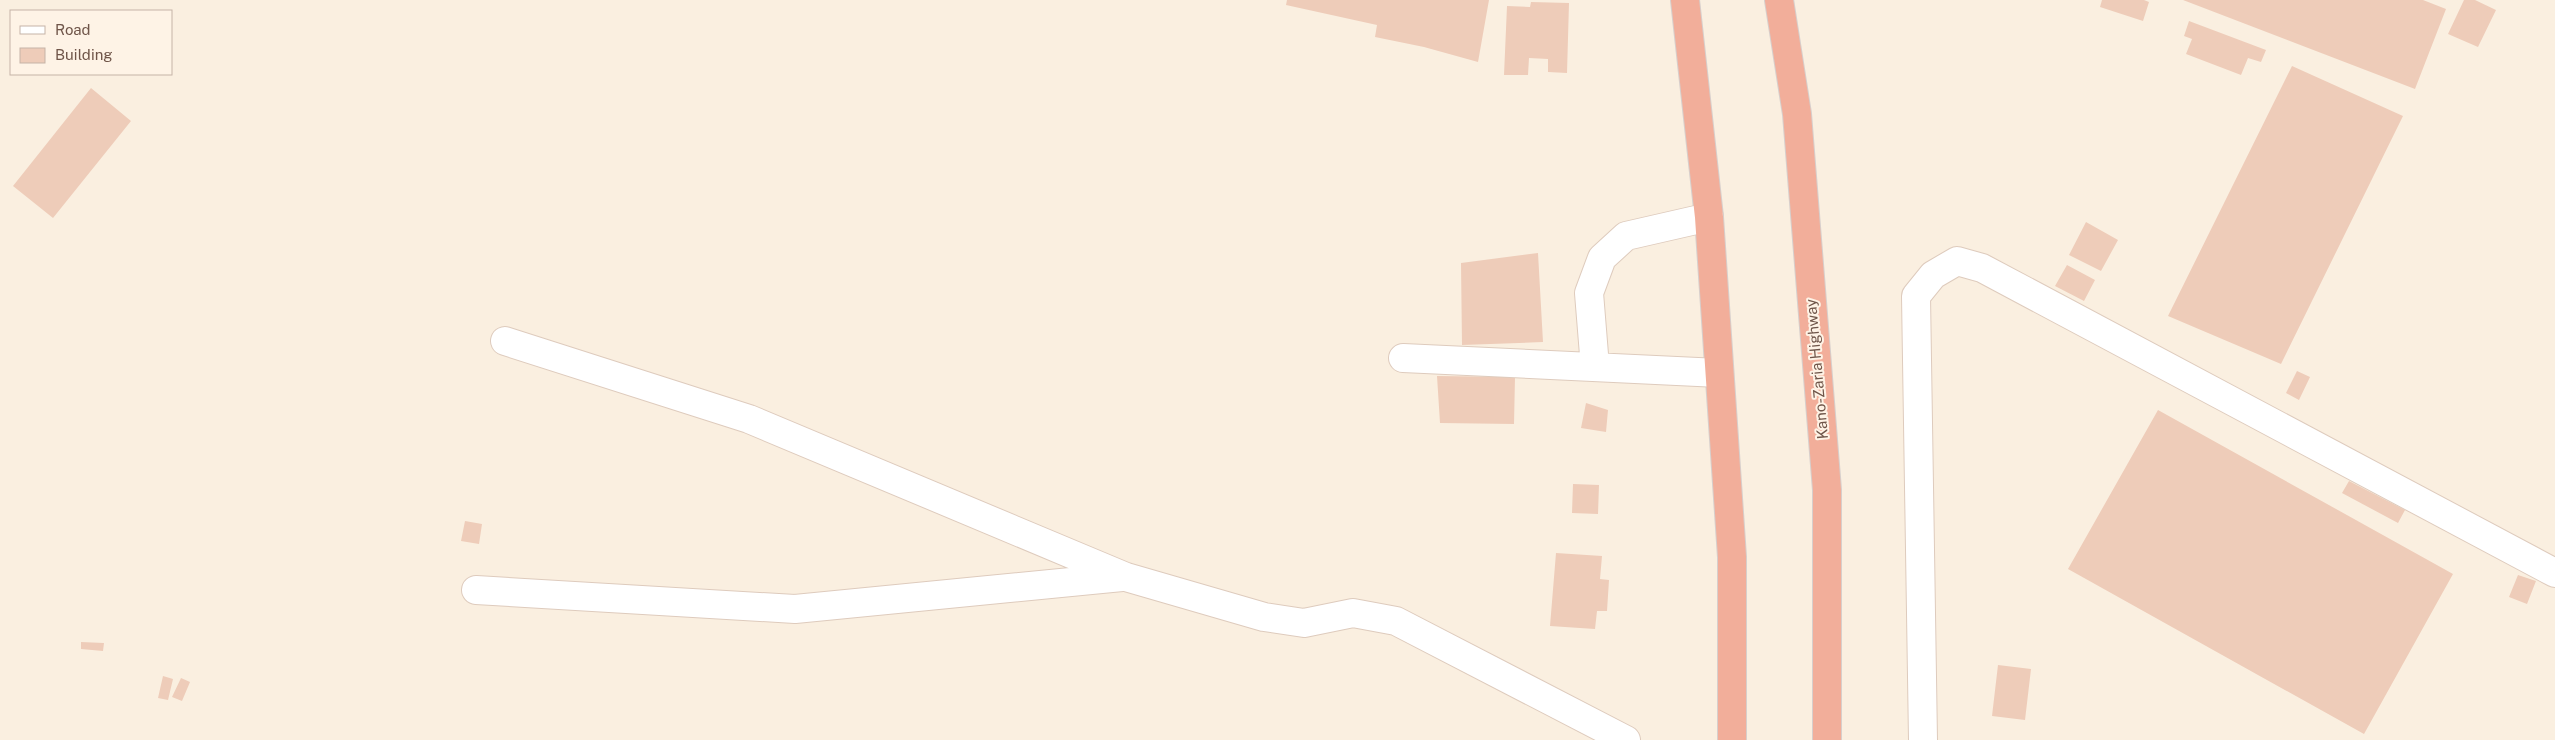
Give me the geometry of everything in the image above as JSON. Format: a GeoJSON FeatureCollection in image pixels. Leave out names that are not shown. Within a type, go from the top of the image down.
{"type":"FeatureCollection","features":[{"type":"Feature","properties":{"kind":"highway"},"geometry":{"type":"LineString","coordinates":[[1685,0],[1708,217],[1732,557],[1732,740]]}},
{"type":"Feature","properties":{"kind":"highway","name":"Kano-Zaria Highway"},"geometry":{"type":"LineString","coordinates":[[1779,0],[1797,114],[1827,490],[1827,740]]}},
{"type":"Feature","properties":{"kind":"street"},"geometry":{"type":"LineString","coordinates":[[1595,367],[1588,293],[1602,258],[1626,236],[1708,217]]}},
{"type":"Feature","properties":{"kind":"street"},"geometry":{"type":"LineString","coordinates":[[1923,740],[1916,296],[1933,275],[1957,261],[1982,268],[2555,573]]}},
{"type":"Feature","properties":{"kind":"street"},"geometry":{"type":"LineString","coordinates":[[505,341],[749,419],[1126,577],[1264,617],[1304,623],[1353,613],[1396,621],[1626,740]]}},
{"type":"Feature","properties":{"kind":"street"},"geometry":{"type":"LineString","coordinates":[[1403,358],[1719,373]]}},
{"type":"Feature","properties":{"kind":"street"},"geometry":{"type":"LineString","coordinates":[[476,590],[795,609],[1126,577]]}},
{"type":"Feature","properties":{"kind":"building"},"geometry":{"type":"Polygon","coordinates":[[[1287,0],[1489,0],[1478,62],[1424,47],[1375,37],[1377,25],[1286,5],[1287,0]]]}},
{"type":"Feature","properties":{"kind":"building"},"geometry":{"type":"Polygon","coordinates":[[[2102,0],[2144,0],[2149,2],[2143,21],[2100,7],[2102,0]]]}},
{"type":"Feature","properties":{"kind":"building"},"geometry":{"type":"Polygon","coordinates":[[[2183,0],[2423,0],[2446,9],[2415,89],[2183,0]]]}},
{"type":"Feature","properties":{"kind":"building"},"geometry":{"type":"Polygon","coordinates":[[[2464,0],[2475,0],[2496,10],[2478,47],[2448,34],[2464,0]]]}},
{"type":"Feature","properties":{"kind":"building"},"geometry":{"type":"Polygon","coordinates":[[[1531,2],[1569,3],[1567,73],[1548,72],[1548,59],[1529,58],[1528,75],[1504,75],[1507,6],[1530,7],[1531,2]]]}},
{"type":"Feature","properties":{"kind":"building"},"geometry":{"type":"Polygon","coordinates":[[[2189,21],[2266,50],[2261,62],[2248,58],[2241,75],[2186,54],[2192,39],[2184,36],[2189,21]]]}},
{"type":"Feature","properties":{"kind":"building"},"geometry":{"type":"Polygon","coordinates":[[[2292,66],[2403,116],[2281,364],[2168,316],[2292,66]]]}},
{"type":"Feature","properties":{"kind":"building"},"geometry":{"type":"Polygon","coordinates":[[[91,88],[131,121],[53,218],[13,186],[91,88]]]}},
{"type":"Feature","properties":{"kind":"building"},"geometry":{"type":"Polygon","coordinates":[[[2086,222],[2118,240],[2101,271],[2069,255],[2086,222]]]}},
{"type":"Feature","properties":{"kind":"building"},"geometry":{"type":"Polygon","coordinates":[[[1538,253],[1543,342],[1462,345],[1461,263],[1538,253]]]}},
{"type":"Feature","properties":{"kind":"building"},"geometry":{"type":"Polygon","coordinates":[[[2067,265],[2095,280],[2084,301],[2055,286],[2067,265]]]}},
{"type":"Feature","properties":{"kind":"building"},"geometry":{"type":"Polygon","coordinates":[[[2297,371],[2310,377],[2299,400],[2286,393],[2297,371]]]}},
{"type":"Feature","properties":{"kind":"building"},"geometry":{"type":"Polygon","coordinates":[[[1437,376],[1515,377],[1514,424],[1440,423],[1437,376]]]}},
{"type":"Feature","properties":{"kind":"building"},"geometry":{"type":"Polygon","coordinates":[[[1586,403],[1608,410],[1606,432],[1581,428],[1586,403]]]}},
{"type":"Feature","properties":{"kind":"building"},"geometry":{"type":"Polygon","coordinates":[[[2158,410],[2453,574],[2364,734],[2068,569],[2158,410]]]}},
{"type":"Feature","properties":{"kind":"building"},"geometry":{"type":"Polygon","coordinates":[[[2349,481],[2405,510],[2398,523],[2342,493],[2349,481]]]}},
{"type":"Feature","properties":{"kind":"building"},"geometry":{"type":"Polygon","coordinates":[[[1573,484],[1599,485],[1598,514],[1572,513],[1573,484]]]}},
{"type":"Feature","properties":{"kind":"building"},"geometry":{"type":"Polygon","coordinates":[[[465,521],[482,524],[479,544],[461,541],[465,521]]]}},
{"type":"Feature","properties":{"kind":"building"},"geometry":{"type":"Polygon","coordinates":[[[1556,553],[1602,556],[1600,579],[1609,580],[1607,611],[1597,611],[1595,629],[1550,626],[1556,553]]]}},
{"type":"Feature","properties":{"kind":"building"},"geometry":{"type":"Polygon","coordinates":[[[2518,575],[2536,581],[2527,604],[2509,597],[2518,575]]]}},
{"type":"Feature","properties":{"kind":"building"},"geometry":{"type":"Polygon","coordinates":[[[81,642],[104,643],[103,651],[81,649],[81,642]]]}},
{"type":"Feature","properties":{"kind":"building"},"geometry":{"type":"Polygon","coordinates":[[[1998,665],[2031,669],[2025,720],[1992,716],[1998,665]]]}},
{"type":"Feature","properties":{"kind":"building"},"geometry":{"type":"Polygon","coordinates":[[[163,676],[173,679],[168,700],[158,698],[163,676]]]}},
{"type":"Feature","properties":{"kind":"building"},"geometry":{"type":"Polygon","coordinates":[[[181,678],[190,682],[182,701],[172,697],[181,678]]]}}]}
